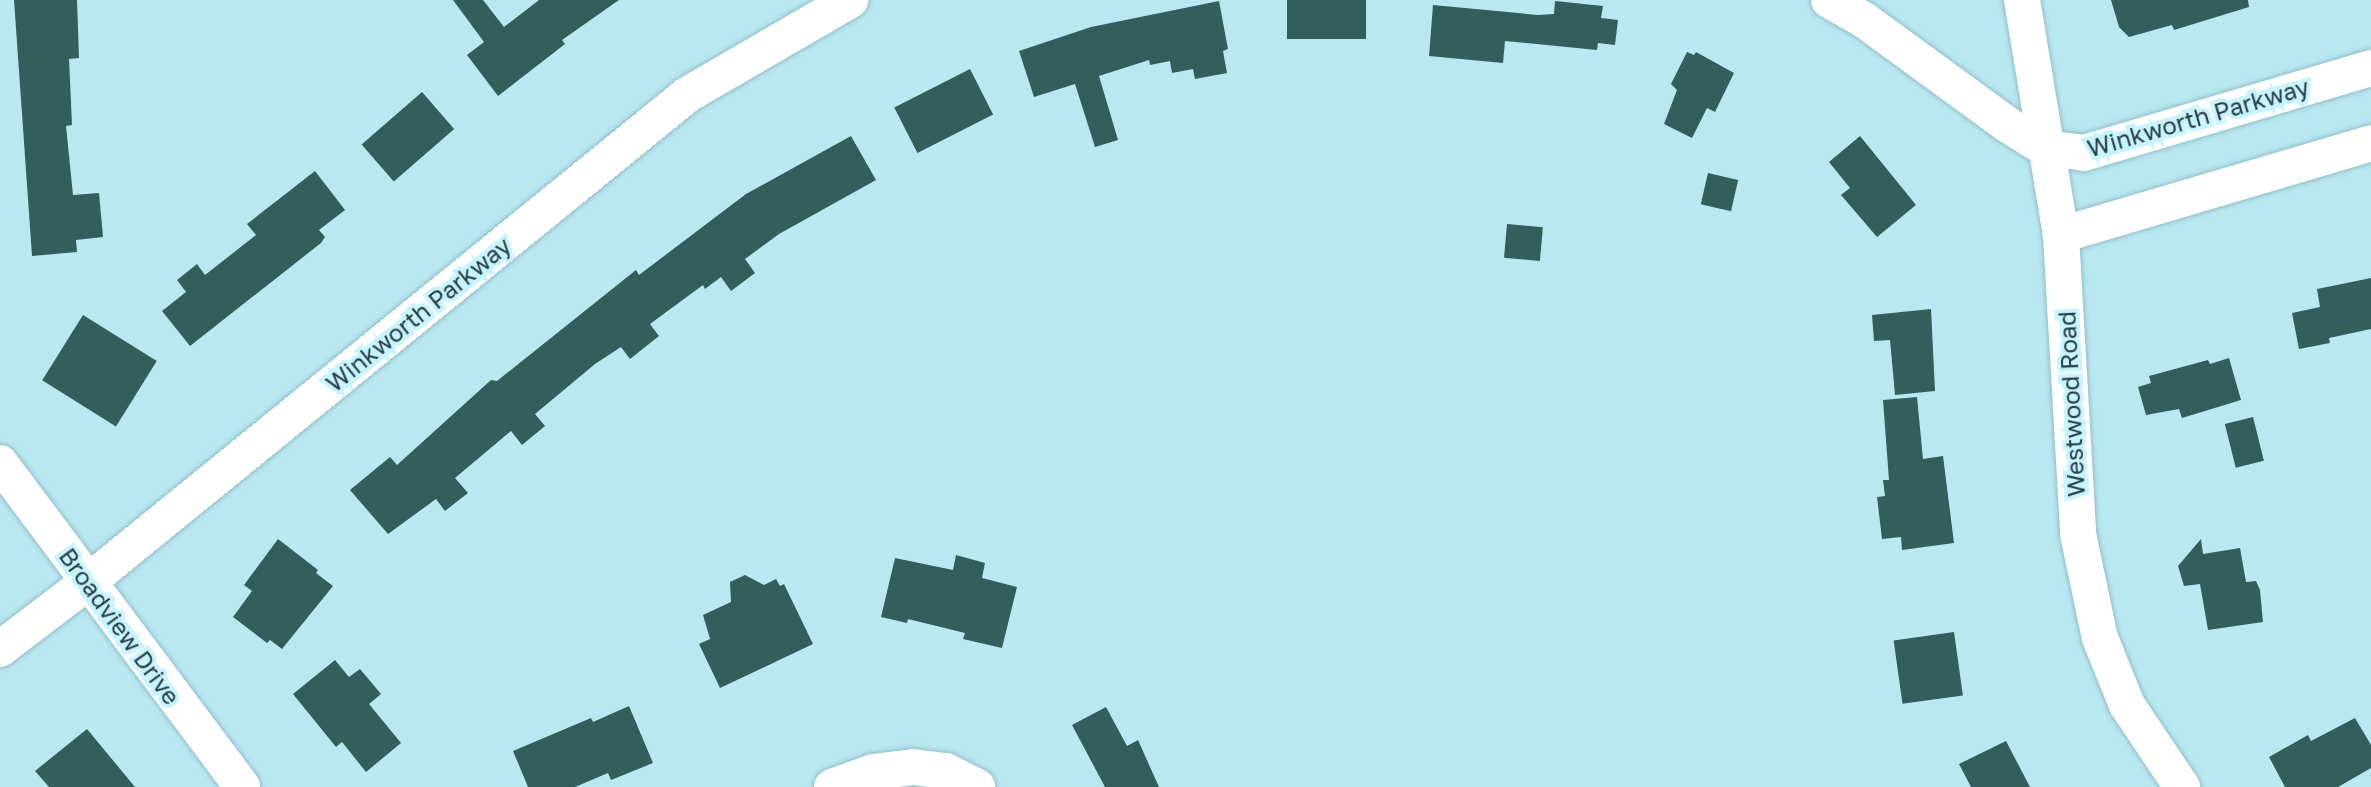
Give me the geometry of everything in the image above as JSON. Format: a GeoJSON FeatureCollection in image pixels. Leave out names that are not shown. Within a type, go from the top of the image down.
{"type":"FeatureCollection","features":[{"type":"Feature","properties":{"kind":"street","name":"Winkworth Parkway"},"geometry":{"type":"LineString","coordinates":[[0,649],[88,582],[687,95],[850,0]]}},
{"type":"Feature","properties":{"kind":"street","name":"Winkworth Parkway"},"geometry":{"type":"LineString","coordinates":[[1829,0],[1864,20],[2008,125],[2045,148],[2084,153],[2371,68]]}},
{"type":"Feature","properties":{"kind":"street","name":"Westwood Road"},"geometry":{"type":"LineString","coordinates":[[2022,0],[2061,235],[2078,534],[2100,638],[2127,705],[2182,787]]}},
{"type":"Feature","properties":{"kind":"street"},"geometry":{"type":"LineString","coordinates":[[2061,235],[2371,143]]}},
{"type":"Feature","properties":{"kind":"street","name":"Broadview Drive"},"geometry":{"type":"LineString","coordinates":[[0,463],[242,787]]}},
{"type":"Feature","properties":{"kind":"street"},"geometry":{"type":"LineString","coordinates":[[832,787],[873,772],[913,767],[946,771],[977,787]]}},
{"type":"Feature","properties":{"kind":"building"},"geometry":{"type":"Polygon","coordinates":[[[14,0],[77,0],[79,58],[69,59],[72,125],[66,126],[73,195],[99,193],[103,237],[76,240],[77,252],[32,256],[14,0]]]}},
{"type":"Feature","properties":{"kind":"building"},"geometry":{"type":"Polygon","coordinates":[[[453,0],[483,0],[504,27],[539,0],[619,0],[562,40],[565,44],[498,96],[467,55],[484,42],[453,0]]]}},
{"type":"Feature","properties":{"kind":"building"},"geometry":{"type":"Polygon","coordinates":[[[1287,0],[1366,0],[1366,39],[1287,39],[1287,0]]]}},
{"type":"Feature","properties":{"kind":"building"},"geometry":{"type":"Polygon","coordinates":[[[2111,0],[2248,0],[2249,7],[2174,30],[2172,25],[2129,37],[2119,27],[2111,0]]]}},
{"type":"Feature","properties":{"kind":"building"},"geometry":{"type":"Polygon","coordinates":[[[1219,1],[1228,49],[1223,51],[1227,73],[1195,79],[1193,69],[1172,73],[1170,61],[1150,65],[1149,60],[1099,76],[1118,140],[1095,147],[1075,84],[1034,97],[1019,51],[1091,27],[1219,1]]]}},
{"type":"Feature","properties":{"kind":"building"},"geometry":{"type":"Polygon","coordinates":[[[1555,1],[1603,6],[1601,18],[1618,20],[1615,45],[1598,43],[1597,50],[1505,41],[1503,63],[1429,56],[1433,5],[1538,15],[1554,14],[1555,1]]]}},
{"type":"Feature","properties":{"kind":"building"},"geometry":{"type":"Polygon","coordinates":[[[1687,52],[1694,55],[1696,52],[1734,73],[1715,112],[1707,108],[1692,138],[1664,124],[1677,90],[1671,84],[1687,52]]]}},
{"type":"Feature","properties":{"kind":"building"},"geometry":{"type":"Polygon","coordinates":[[[970,69],[993,114],[917,153],[894,108],[970,69]]]}},
{"type":"Feature","properties":{"kind":"building"},"geometry":{"type":"Polygon","coordinates":[[[422,92],[454,129],[394,181],[362,144],[422,92]]]}},
{"type":"Feature","properties":{"kind":"building"},"geometry":{"type":"Polygon","coordinates":[[[851,136],[876,180],[779,234],[745,259],[755,273],[731,291],[721,277],[705,289],[703,285],[650,324],[659,336],[630,359],[621,347],[595,364],[535,414],[545,426],[522,445],[511,431],[455,478],[468,493],[445,511],[436,499],[388,534],[350,490],[390,457],[397,465],[491,380],[497,381],[636,270],[639,275],[746,194],[851,136]]]}},
{"type":"Feature","properties":{"kind":"building"},"geometry":{"type":"Polygon","coordinates":[[[1860,136],[1916,205],[1877,237],[1841,195],[1850,188],[1829,162],[1860,136]]]}},
{"type":"Feature","properties":{"kind":"building"},"geometry":{"type":"Polygon","coordinates":[[[315,171],[345,210],[319,230],[325,237],[321,243],[190,346],[162,311],[186,292],[177,280],[197,264],[205,275],[256,235],[247,224],[315,171]]]}},
{"type":"Feature","properties":{"kind":"building"},"geometry":{"type":"Polygon","coordinates":[[[1708,173],[1738,180],[1731,211],[1701,204],[1708,173]]]}},
{"type":"Feature","properties":{"kind":"building"},"geometry":{"type":"Polygon","coordinates":[[[1507,224],[1543,227],[1540,261],[1504,258],[1507,224]]]}},
{"type":"Feature","properties":{"kind":"building"},"geometry":{"type":"Polygon","coordinates":[[[2371,278],[2371,329],[2329,338],[2330,343],[2299,349],[2292,313],[2320,307],[2317,289],[2371,278]]]}},
{"type":"Feature","properties":{"kind":"building"},"geometry":{"type":"Polygon","coordinates":[[[1931,309],[1935,391],[1895,395],[1890,340],[1874,341],[1872,315],[1931,309]]]}},
{"type":"Feature","properties":{"kind":"building"},"geometry":{"type":"Polygon","coordinates":[[[83,315],[157,361],[116,426],[42,380],[83,315]]]}},
{"type":"Feature","properties":{"kind":"building"},"geometry":{"type":"Polygon","coordinates":[[[2229,358],[2241,400],[2182,418],[2179,409],[2146,415],[2138,387],[2151,383],[2149,376],[2208,360],[2210,364],[2229,358]]]}},
{"type":"Feature","properties":{"kind":"building"},"geometry":{"type":"Polygon","coordinates":[[[1917,397],[1923,459],[1943,456],[1954,543],[1902,550],[1901,537],[1882,539],[1877,497],[1885,496],[1883,480],[1889,480],[1883,400],[1917,397]]]}},
{"type":"Feature","properties":{"kind":"building"},"geometry":{"type":"Polygon","coordinates":[[[2253,417],[2264,461],[2236,468],[2225,424],[2253,417]]]}},
{"type":"Feature","properties":{"kind":"building"},"geometry":{"type":"Polygon","coordinates":[[[278,539],[318,570],[316,573],[333,586],[282,649],[270,640],[267,643],[233,617],[252,591],[244,585],[278,539]]]}},
{"type":"Feature","properties":{"kind":"building"},"geometry":{"type":"Polygon","coordinates":[[[2201,539],[2203,554],[2240,548],[2246,582],[2256,581],[2260,590],[2263,622],[2208,630],[2200,584],[2184,586],[2178,566],[2201,539]]]}},
{"type":"Feature","properties":{"kind":"building"},"geometry":{"type":"Polygon","coordinates":[[[956,555],[985,563],[982,578],[1017,587],[1002,648],[963,639],[965,633],[908,619],[907,623],[881,617],[895,558],[953,570],[956,555]]]}},
{"type":"Feature","properties":{"kind":"building"},"geometry":{"type":"Polygon","coordinates":[[[745,575],[764,585],[776,579],[780,586],[784,584],[813,644],[720,688],[699,644],[710,639],[703,615],[731,602],[730,582],[745,575]]]}},
{"type":"Feature","properties":{"kind":"building"},"geometry":{"type":"Polygon","coordinates":[[[1954,632],[1963,695],[1903,704],[1894,640],[1954,632]]]}},
{"type":"Feature","properties":{"kind":"building"},"geometry":{"type":"Polygon","coordinates":[[[335,660],[349,677],[360,669],[381,694],[369,704],[401,743],[366,772],[342,742],[336,747],[293,694],[335,660]]]}},
{"type":"Feature","properties":{"kind":"building"},"geometry":{"type":"Polygon","coordinates":[[[629,706],[653,763],[611,780],[608,773],[575,787],[528,787],[513,751],[591,718],[593,722],[629,706]]]}},
{"type":"Feature","properties":{"kind":"building"},"geometry":{"type":"Polygon","coordinates":[[[1106,707],[1127,746],[1138,740],[1159,787],[1105,787],[1072,725],[1106,707]]]}},
{"type":"Feature","properties":{"kind":"building"},"geometry":{"type":"Polygon","coordinates":[[[2355,718],[2371,745],[2371,768],[2338,787],[2285,787],[2269,757],[2308,735],[2311,741],[2355,718]]]}},
{"type":"Feature","properties":{"kind":"building"},"geometry":{"type":"Polygon","coordinates":[[[87,729],[135,787],[49,787],[35,771],[87,729]]]}},
{"type":"Feature","properties":{"kind":"building"},"geometry":{"type":"Polygon","coordinates":[[[2006,741],[2030,787],[1971,787],[1959,764],[2006,741]]]}}]}
